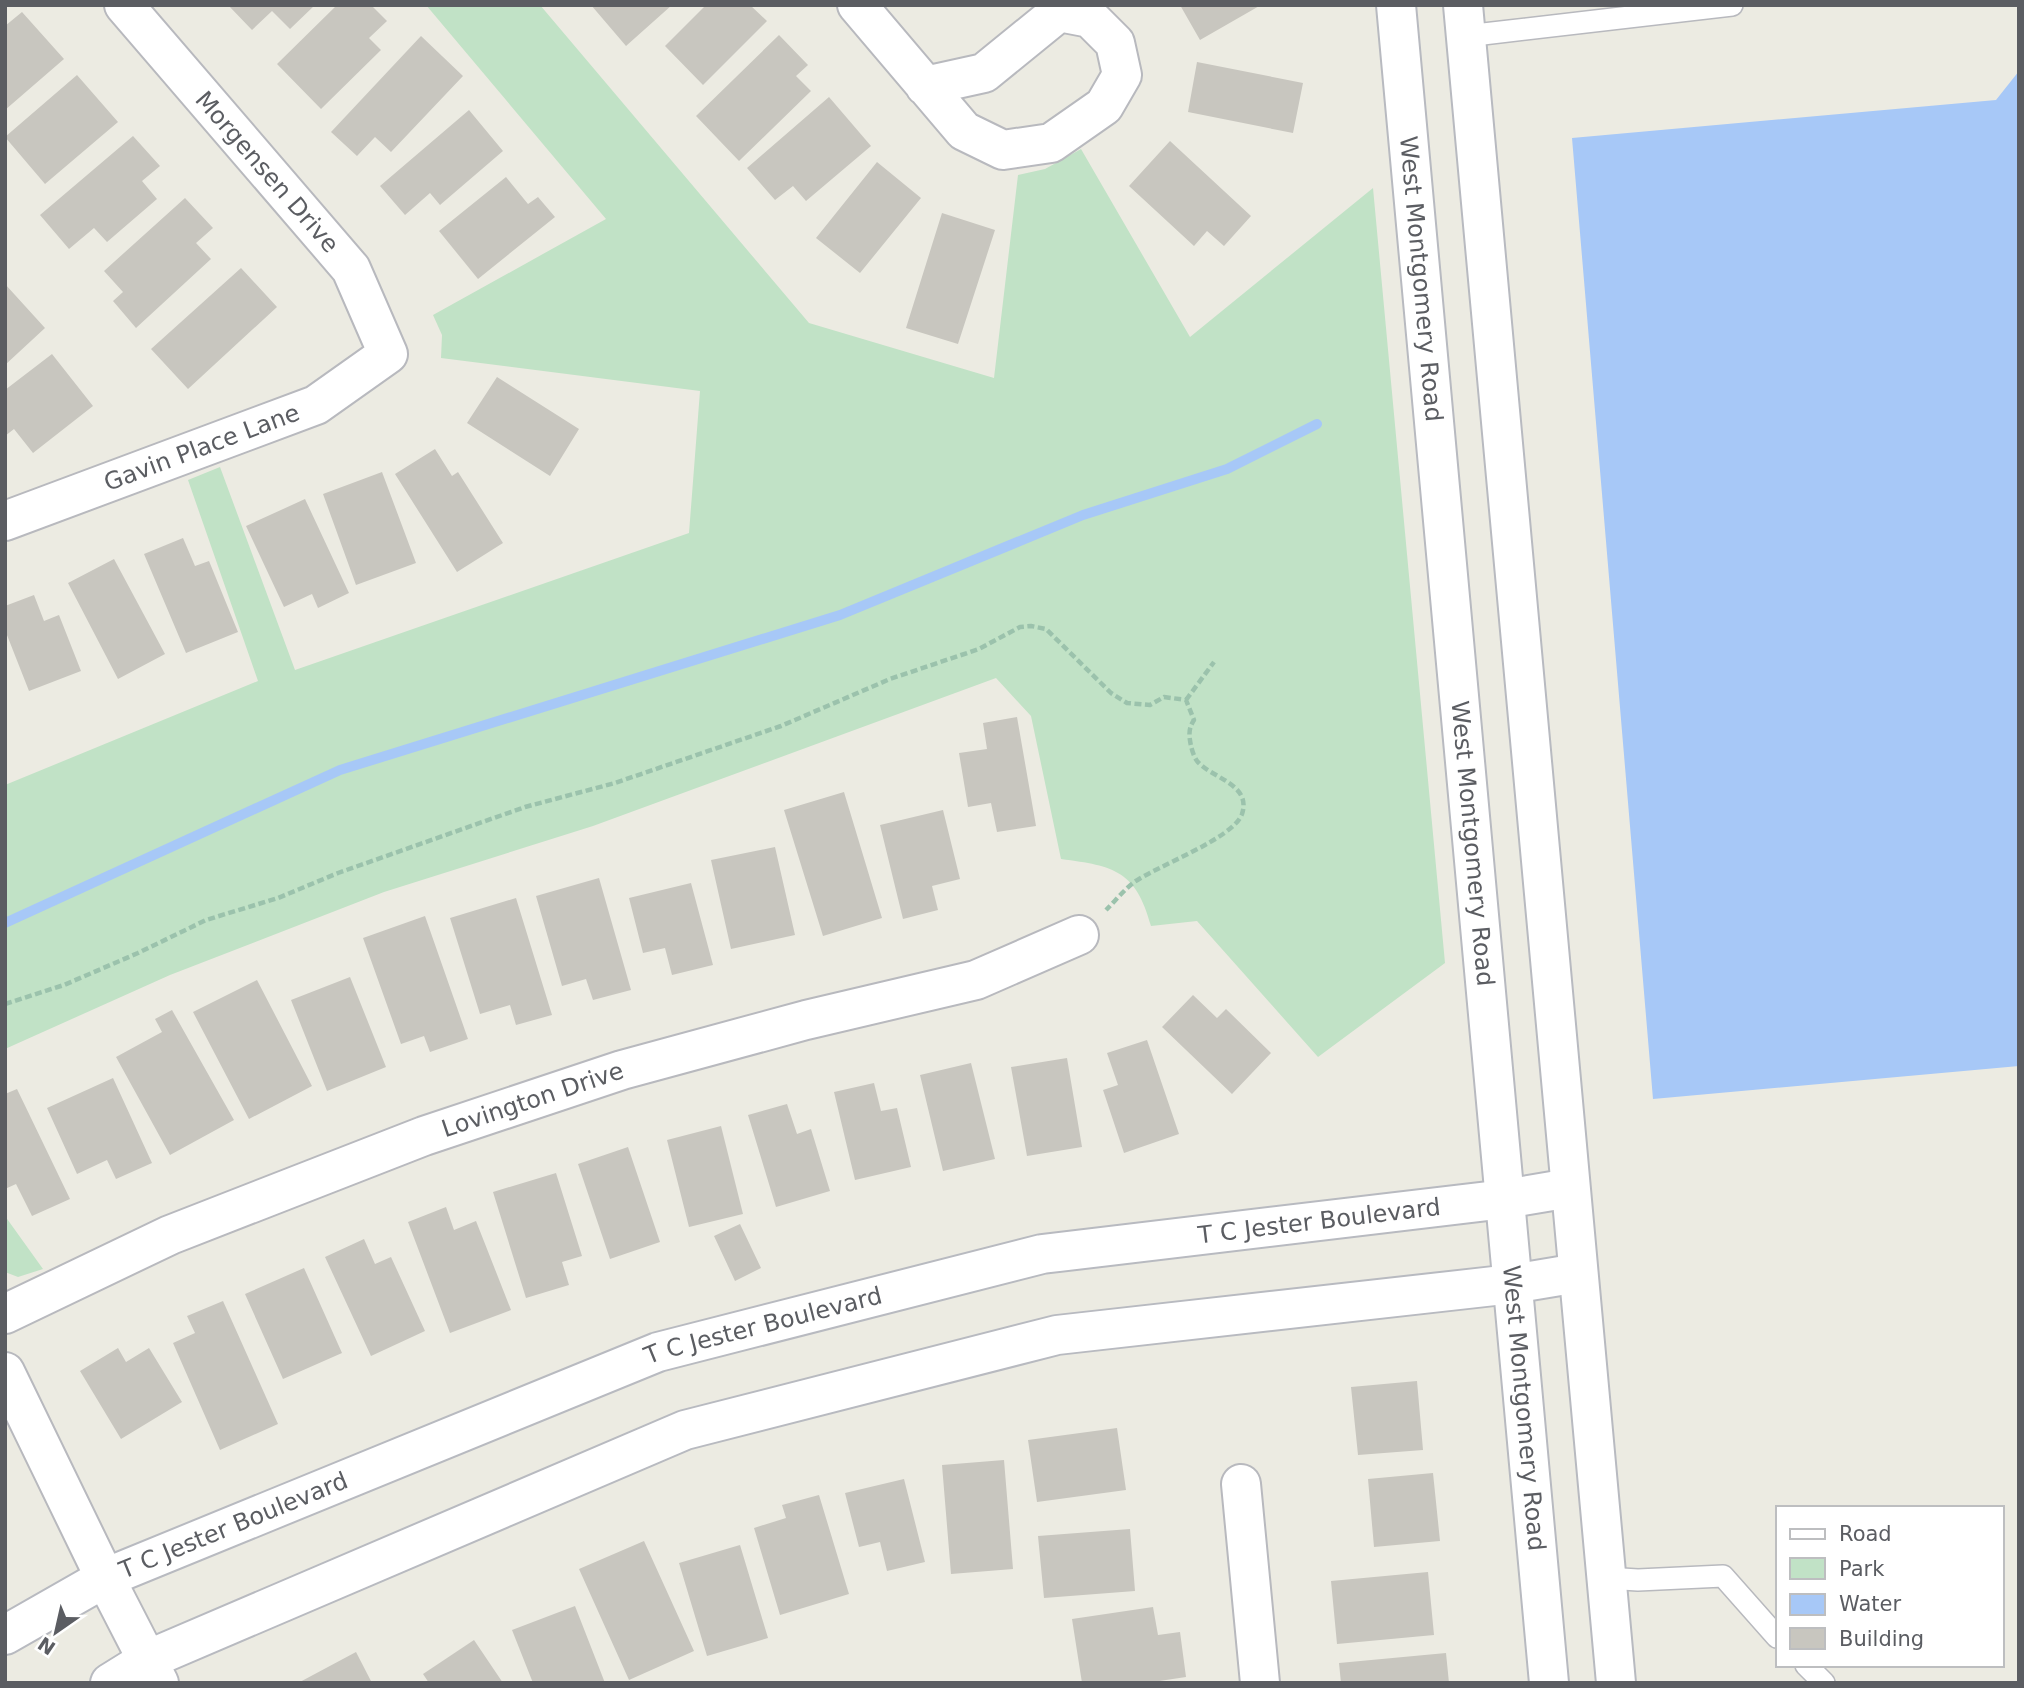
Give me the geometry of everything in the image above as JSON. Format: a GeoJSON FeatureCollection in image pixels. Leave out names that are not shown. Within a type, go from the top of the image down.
{"type":"FeatureCollection","features":[{"type":"Feature","properties":{"kind":"street","name":"Morgensen Drive"},"geometry":{"type":"LineString","coordinates":[[124,5],[351,269],[388,354]]}},
{"type":"Feature","properties":{"kind":"street"},"geometry":{"type":"LineString","coordinates":[[856,5],[925,86],[964,131],[1003,150],[1051,143],[1104,106],[1122,75],[1115,43],[1090,18],[1059,12],[984,73],[925,86]]}},
{"type":"Feature","properties":{"kind":"street","name":"West Montgomery Road"},"geometry":{"type":"LineString","coordinates":[[1396,5],[1549,1683]]}},
{"type":"Feature","properties":{"kind":"street"},"geometry":{"type":"LineString","coordinates":[[1464,20],[1616,1683]]}},
{"type":"Feature","properties":{"kind":"street","name":"Gavin Place Lane"},"geometry":{"type":"LineString","coordinates":[[5,521],[316,405],[388,354]]}},
{"type":"Feature","properties":{"kind":"street","name":"Lovington Drive"},"geometry":{"type":"LineString","coordinates":[[5,1314],[170,1236],[424,1136],[622,1070],[806,1020],[976,980],[1079,935]]}},
{"type":"Feature","properties":{"kind":"street","name":"T C Jester Boulevard"},"geometry":{"type":"LineString","coordinates":[[5,1635],[105,1578],[658,1352],[1042,1254],[1505,1199],[1570,1188]]}},
{"type":"Feature","properties":{"kind":"street"},"geometry":{"type":"LineString","coordinates":[[110,1683],[153,1671],[685,1430],[1057,1335],[1512,1284],[1578,1273]]}},
{"type":"Feature","properties":{"kind":"street"},"geometry":{"type":"LineString","coordinates":[[5,1372],[153,1671]]}},
{"type":"Feature","properties":{"kind":"street"},"geometry":{"type":"LineString","coordinates":[[1241,1484],[1260,1683]]}},
{"type":"Feature","properties":{"kind":"lane"},"geometry":{"type":"LineString","coordinates":[[1464,20],[1732,5]]}},
{"type":"Feature","properties":{"kind":"lane"},"geometry":{"type":"LineString","coordinates":[[1606,1578],[1638,1580],[1723,1576],[1776,1636]]}},
{"type":"Feature","properties":{"kind":"lane"},"geometry":{"type":"LineString","coordinates":[[1808,1667],[1824,1683]]}},
{"type":"Feature","properties":{"kind":"path"},"geometry":{"type":"LineString","coordinates":[[5,1004],[64,985],[206,920],[278,898],[338,873],[525,807],[615,783],[781,726],[891,679],[979,649],[1020,627],[1046,629],[1111,693],[1127,703],[1150,705],[1164,698],[1186,700]]}},
{"type":"Feature","properties":{"kind":"path"},"geometry":{"type":"LineString","coordinates":[[1186,700],[1214,662]]}},
{"type":"Feature","properties":{"kind":"path"},"geometry":{"type":"LineString","coordinates":[[1079,935],[1133,883],[1219,836],[1242,816],[1244,802],[1239,792],[1197,761],[1189,737],[1194,720],[1186,700]]}},
{"type":"Feature","properties":{"kind":"green space"},"geometry":{"type":"Polygon","coordinates":[[[426,5],[540,5],[809,323],[994,378],[1018,175],[1045,169],[1081,149],[1190,337],[1373,188],[1445,963],[1318,1057],[1197,921],[1151,926],[1138,893],[1121,874],[1096,865],[1061,859],[1031,716],[996,678],[593,826],[384,892],[170,975],[5,1049],[5,785],[258,681],[188,480],[220,467],[295,670],[689,533],[700,391],[441,358],[442,335],[433,315],[606,219],[426,5]]]}},
{"type":"Feature","properties":{"kind":"green space"},"geometry":{"type":"Polygon","coordinates":[[[5,1216],[43,1269],[18,1277],[5,1272],[5,1216]]]}},
{"type":"Feature","properties":{"kind":"water"},"geometry":{"type":"Polygon","coordinates":[[[2019,71],[2019,1066],[1653,1099],[1572,138],[1996,100],[2019,71]]]}},
{"type":"Feature","properties":{"kind":"building"},"geometry":{"type":"Polygon","coordinates":[[[228,5],[315,5],[290,29],[272,11],[252,30],[228,5]]]}},
{"type":"Feature","properties":{"kind":"building"},"geometry":{"type":"Polygon","coordinates":[[[337,5],[371,5],[387,21],[369,38],[381,50],[321,109],[277,64],[337,5]]]}},
{"type":"Feature","properties":{"kind":"building"},"geometry":{"type":"Polygon","coordinates":[[[591,5],[672,5],[626,46],[591,5]]]}},
{"type":"Feature","properties":{"kind":"building"},"geometry":{"type":"Polygon","coordinates":[[[706,5],[750,5],[767,21],[703,85],[665,46],[706,5]]]}},
{"type":"Feature","properties":{"kind":"building"},"geometry":{"type":"Polygon","coordinates":[[[1180,5],[1261,5],[1200,40],[1180,5]]]}},
{"type":"Feature","properties":{"kind":"building"},"geometry":{"type":"Polygon","coordinates":[[[22,12],[64,59],[5,110],[5,26],[22,12]]]}},
{"type":"Feature","properties":{"kind":"building"},"geometry":{"type":"Polygon","coordinates":[[[779,35],[808,65],[796,76],[811,91],[739,161],[696,116],[779,35]]]}},
{"type":"Feature","properties":{"kind":"building"},"geometry":{"type":"Polygon","coordinates":[[[421,36],[463,76],[391,152],[375,137],[357,156],[331,132],[421,36]]]}},
{"type":"Feature","properties":{"kind":"building"},"geometry":{"type":"Polygon","coordinates":[[[1197,62],[1303,83],[1293,133],[1188,112],[1197,62]]]}},
{"type":"Feature","properties":{"kind":"building"},"geometry":{"type":"Polygon","coordinates":[[[77,75],[118,122],[45,184],[5,137],[77,75]]]}},
{"type":"Feature","properties":{"kind":"building"},"geometry":{"type":"Polygon","coordinates":[[[829,97],[871,146],[806,201],[793,186],[775,200],[747,168],[829,97]]]}},
{"type":"Feature","properties":{"kind":"building"},"geometry":{"type":"Polygon","coordinates":[[[469,110],[503,151],[440,205],[430,193],[405,215],[380,186],[469,110]]]}},
{"type":"Feature","properties":{"kind":"building"},"geometry":{"type":"Polygon","coordinates":[[[133,136],[160,166],[142,181],[157,199],[107,242],[94,228],[69,249],[40,215],[133,136]]]}},
{"type":"Feature","properties":{"kind":"building"},"geometry":{"type":"Polygon","coordinates":[[[1170,141],[1251,216],[1224,246],[1207,231],[1194,246],[1129,186],[1170,141]]]}},
{"type":"Feature","properties":{"kind":"building"},"geometry":{"type":"Polygon","coordinates":[[[877,162],[921,198],[860,273],[816,238],[877,162]]]}},
{"type":"Feature","properties":{"kind":"building"},"geometry":{"type":"Polygon","coordinates":[[[506,177],[528,204],[538,197],[555,217],[478,279],[439,231],[506,177]]]}},
{"type":"Feature","properties":{"kind":"building"},"geometry":{"type":"Polygon","coordinates":[[[185,198],[213,228],[196,243],[211,259],[136,328],[113,301],[123,292],[104,271],[185,198]]]}},
{"type":"Feature","properties":{"kind":"building"},"geometry":{"type":"Polygon","coordinates":[[[942,213],[995,230],[958,344],[906,328],[942,213]]]}},
{"type":"Feature","properties":{"kind":"building"},"geometry":{"type":"Polygon","coordinates":[[[241,268],[277,307],[188,389],[151,349],[241,268]]]}},
{"type":"Feature","properties":{"kind":"building"},"geometry":{"type":"Polygon","coordinates":[[[5,284],[45,328],[5,365],[5,284]]]}},
{"type":"Feature","properties":{"kind":"building"},"geometry":{"type":"Polygon","coordinates":[[[52,354],[93,406],[33,453],[14,429],[5,436],[5,390],[52,354]]]}},
{"type":"Feature","properties":{"kind":"building"},"geometry":{"type":"Polygon","coordinates":[[[497,377],[579,429],[550,476],[467,423],[497,377]]]}},
{"type":"Feature","properties":{"kind":"building"},"geometry":{"type":"Polygon","coordinates":[[[435,449],[452,476],[458,472],[503,543],[457,572],[395,474],[435,449]]]}},
{"type":"Feature","properties":{"kind":"building"},"geometry":{"type":"Polygon","coordinates":[[[382,472],[416,563],[356,585],[323,494],[382,472]]]}},
{"type":"Feature","properties":{"kind":"building"},"geometry":{"type":"Polygon","coordinates":[[[305,499],[349,593],[318,608],[312,594],[284,607],[246,526],[305,499]]]}},
{"type":"Feature","properties":{"kind":"building"},"geometry":{"type":"Polygon","coordinates":[[[183,538],[195,566],[209,561],[238,632],[186,653],[144,554],[183,538]]]}},
{"type":"Feature","properties":{"kind":"building"},"geometry":{"type":"Polygon","coordinates":[[[114,559],[165,654],[118,679],[68,583],[114,559]]]}},
{"type":"Feature","properties":{"kind":"building"},"geometry":{"type":"Polygon","coordinates":[[[34,595],[44,621],[59,615],[81,671],[29,691],[5,630],[5,606],[34,595]]]}},
{"type":"Feature","properties":{"kind":"building"},"geometry":{"type":"Polygon","coordinates":[[[1017,717],[1036,826],[997,832],[991,803],[968,807],[959,753],[987,749],[983,723],[1017,717]]]}},
{"type":"Feature","properties":{"kind":"building"},"geometry":{"type":"Polygon","coordinates":[[[844,792],[882,918],[823,936],[784,810],[844,792]]]}},
{"type":"Feature","properties":{"kind":"building"},"geometry":{"type":"Polygon","coordinates":[[[943,810],[960,879],[932,886],[938,910],[903,919],[880,825],[943,810]]]}},
{"type":"Feature","properties":{"kind":"building"},"geometry":{"type":"Polygon","coordinates":[[[775,847],[795,935],[731,949],[711,860],[775,847]]]}},
{"type":"Feature","properties":{"kind":"building"},"geometry":{"type":"Polygon","coordinates":[[[599,878],[631,990],[593,1000],[586,979],[562,986],[536,896],[599,878]]]}},
{"type":"Feature","properties":{"kind":"building"},"geometry":{"type":"Polygon","coordinates":[[[691,883],[713,965],[672,975],[665,948],[643,953],[629,898],[691,883]]]}},
{"type":"Feature","properties":{"kind":"building"},"geometry":{"type":"Polygon","coordinates":[[[516,898],[552,1015],[516,1025],[510,1005],[480,1014],[450,918],[516,898]]]}},
{"type":"Feature","properties":{"kind":"building"},"geometry":{"type":"Polygon","coordinates":[[[425,916],[468,1039],[430,1052],[424,1036],[401,1044],[363,938],[425,916]]]}},
{"type":"Feature","properties":{"kind":"building"},"geometry":{"type":"Polygon","coordinates":[[[350,977],[386,1067],[327,1091],[291,1000],[350,977]]]}},
{"type":"Feature","properties":{"kind":"building"},"geometry":{"type":"Polygon","coordinates":[[[257,980],[312,1086],[249,1119],[193,1012],[257,980]]]}},
{"type":"Feature","properties":{"kind":"building"},"geometry":{"type":"Polygon","coordinates":[[[1193,995],[1217,1018],[1226,1009],[1271,1053],[1232,1094],[1162,1027],[1193,995]]]}},
{"type":"Feature","properties":{"kind":"building"},"geometry":{"type":"Polygon","coordinates":[[[172,1010],[234,1120],[170,1155],[116,1057],[162,1032],[155,1019],[172,1010]]]}},
{"type":"Feature","properties":{"kind":"building"},"geometry":{"type":"Polygon","coordinates":[[[1147,1040],[1179,1134],[1124,1153],[1103,1090],[1118,1085],[1107,1053],[1147,1040]]]}},
{"type":"Feature","properties":{"kind":"building"},"geometry":{"type":"Polygon","coordinates":[[[1067,1058],[1082,1147],[1027,1156],[1011,1067],[1067,1058]]]}},
{"type":"Feature","properties":{"kind":"building"},"geometry":{"type":"Polygon","coordinates":[[[971,1063],[995,1159],[943,1171],[920,1075],[971,1063]]]}},
{"type":"Feature","properties":{"kind":"building"},"geometry":{"type":"Polygon","coordinates":[[[113,1078],[152,1163],[116,1179],[107,1160],[77,1174],[47,1108],[113,1078]]]}},
{"type":"Feature","properties":{"kind":"building"},"geometry":{"type":"Polygon","coordinates":[[[874,1083],[881,1111],[897,1108],[911,1167],[855,1180],[834,1092],[874,1083]]]}},
{"type":"Feature","properties":{"kind":"building"},"geometry":{"type":"Polygon","coordinates":[[[17,1089],[70,1199],[32,1216],[16,1184],[5,1189],[5,1094],[17,1089]]]}},
{"type":"Feature","properties":{"kind":"building"},"geometry":{"type":"Polygon","coordinates":[[[787,1104],[797,1134],[811,1129],[830,1191],[776,1207],[748,1115],[787,1104]]]}},
{"type":"Feature","properties":{"kind":"building"},"geometry":{"type":"Polygon","coordinates":[[[721,1126],[743,1214],[689,1227],[667,1140],[721,1126]]]}},
{"type":"Feature","properties":{"kind":"building"},"geometry":{"type":"Polygon","coordinates":[[[628,1147],[660,1242],[610,1259],[578,1164],[628,1147]]]}},
{"type":"Feature","properties":{"kind":"building"},"geometry":{"type":"Polygon","coordinates":[[[556,1173],[582,1256],[562,1262],[569,1285],[526,1298],[493,1192],[556,1173]]]}},
{"type":"Feature","properties":{"kind":"building"},"geometry":{"type":"Polygon","coordinates":[[[446,1207],[454,1230],[476,1221],[511,1310],[450,1333],[408,1222],[446,1207]]]}},
{"type":"Feature","properties":{"kind":"building"},"geometry":{"type":"Polygon","coordinates":[[[740,1224],[761,1268],[735,1281],[714,1236],[740,1224]]]}},
{"type":"Feature","properties":{"kind":"building"},"geometry":{"type":"Polygon","coordinates":[[[364,1239],[375,1264],[391,1257],[425,1331],[371,1356],[325,1257],[364,1239]]]}},
{"type":"Feature","properties":{"kind":"building"},"geometry":{"type":"Polygon","coordinates":[[[304,1268],[342,1353],[283,1379],[245,1294],[304,1268]]]}},
{"type":"Feature","properties":{"kind":"building"},"geometry":{"type":"Polygon","coordinates":[[[223,1301],[278,1424],[220,1450],[173,1343],[195,1333],[187,1316],[223,1301]]]}},
{"type":"Feature","properties":{"kind":"building"},"geometry":{"type":"Polygon","coordinates":[[[118,1348],[126,1362],[149,1348],[182,1402],[121,1439],[80,1371],[118,1348]]]}},
{"type":"Feature","properties":{"kind":"building"},"geometry":{"type":"Polygon","coordinates":[[[1417,1381],[1423,1450],[1358,1455],[1351,1387],[1417,1381]]]}},
{"type":"Feature","properties":{"kind":"building"},"geometry":{"type":"Polygon","coordinates":[[[1117,1428],[1126,1490],[1037,1502],[1028,1440],[1117,1428]]]}},
{"type":"Feature","properties":{"kind":"building"},"geometry":{"type":"Polygon","coordinates":[[[1004,1460],[1013,1569],[951,1574],[942,1465],[1004,1460]]]}},
{"type":"Feature","properties":{"kind":"building"},"geometry":{"type":"Polygon","coordinates":[[[1433,1473],[1440,1541],[1374,1547],[1368,1479],[1433,1473]]]}},
{"type":"Feature","properties":{"kind":"building"},"geometry":{"type":"Polygon","coordinates":[[[904,1479],[925,1562],[887,1571],[880,1542],[859,1547],[845,1493],[904,1479]]]}},
{"type":"Feature","properties":{"kind":"building"},"geometry":{"type":"Polygon","coordinates":[[[819,1495],[849,1594],[780,1615],[754,1528],[786,1518],[782,1505],[819,1495]]]}},
{"type":"Feature","properties":{"kind":"building"},"geometry":{"type":"Polygon","coordinates":[[[1130,1529],[1135,1591],[1044,1598],[1038,1536],[1130,1529]]]}},
{"type":"Feature","properties":{"kind":"building"},"geometry":{"type":"Polygon","coordinates":[[[644,1541],[694,1651],[629,1680],[579,1569],[644,1541]]]}},
{"type":"Feature","properties":{"kind":"building"},"geometry":{"type":"Polygon","coordinates":[[[740,1545],[768,1638],[707,1656],[679,1563],[740,1545]]]}},
{"type":"Feature","properties":{"kind":"building"},"geometry":{"type":"Polygon","coordinates":[[[1428,1572],[1434,1635],[1337,1644],[1331,1581],[1428,1572]]]}},
{"type":"Feature","properties":{"kind":"building"},"geometry":{"type":"Polygon","coordinates":[[[575,1606],[605,1683],[533,1683],[512,1630],[575,1606]]]}},
{"type":"Feature","properties":{"kind":"building"},"geometry":{"type":"Polygon","coordinates":[[[1153,1607],[1158,1635],[1180,1632],[1186,1677],[1146,1683],[1082,1683],[1072,1619],[1153,1607]]]}},
{"type":"Feature","properties":{"kind":"building"},"geometry":{"type":"Polygon","coordinates":[[[474,1640],[503,1683],[429,1683],[423,1674],[474,1640]]]}},
{"type":"Feature","properties":{"kind":"building"},"geometry":{"type":"Polygon","coordinates":[[[356,1652],[372,1683],[298,1683],[356,1652]]]}},
{"type":"Feature","properties":{"kind":"building"},"geometry":{"type":"Polygon","coordinates":[[[1446,1653],[1449,1683],[1341,1683],[1339,1663],[1446,1653]]]}},
{"type":"Feature","properties":{"kind":"waterway"},"geometry":{"type":"LineString","coordinates":[[5,923],[340,770],[840,615],[1083,515],[1227,469],[1317,424]]}}]}
